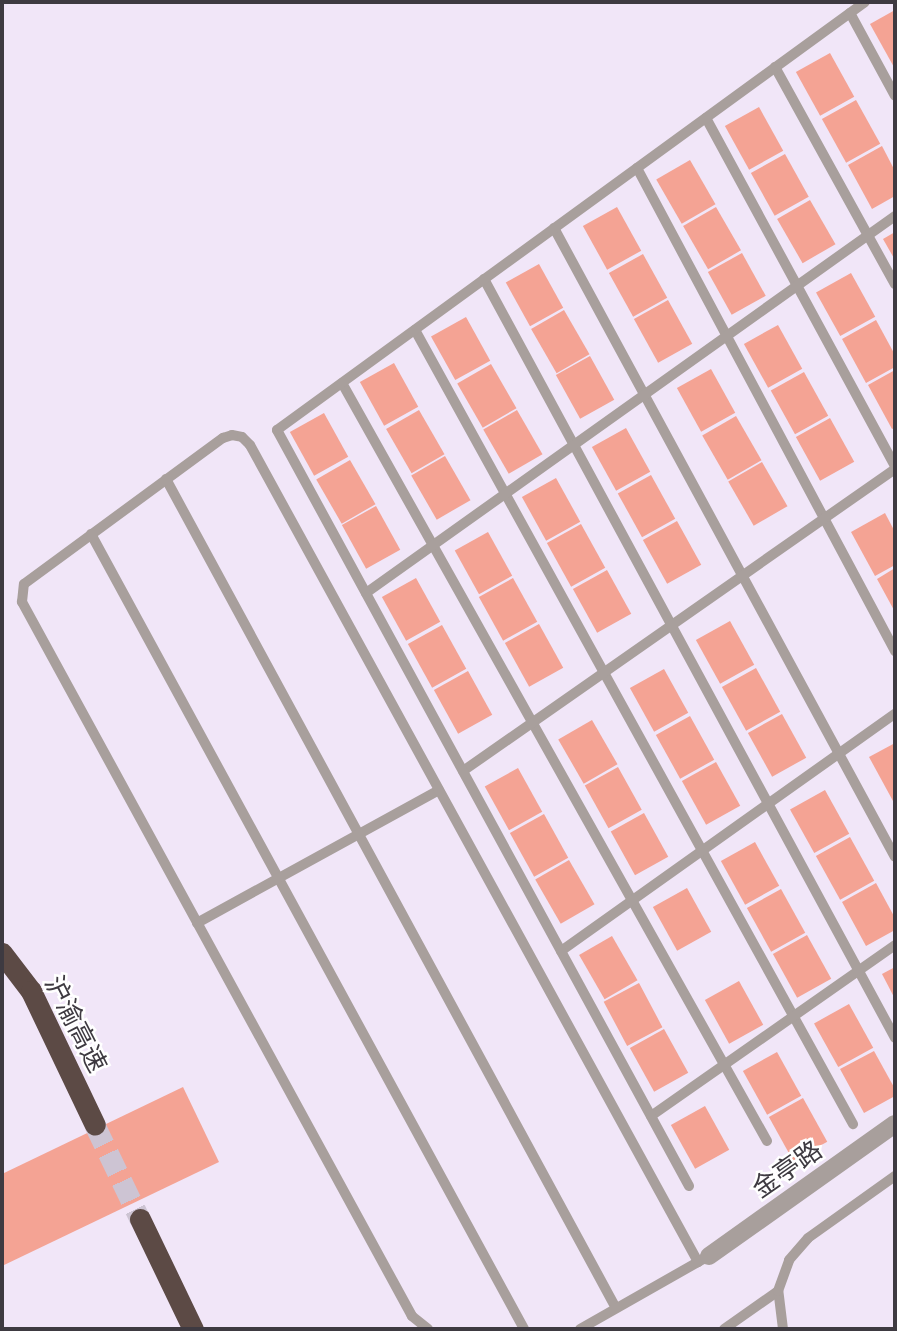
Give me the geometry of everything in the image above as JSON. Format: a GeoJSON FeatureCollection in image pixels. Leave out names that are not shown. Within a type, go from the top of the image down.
{"type":"FeatureCollection","features":[{"type":"Feature","properties":{"kind":"highway","name":"沪渝高速"},"geometry":{"type":"LineString","coordinates":[[2,953],[31,991],[95,1125]]}},
{"type":"Feature","properties":{"kind":"highway"},"geometry":{"type":"LineString","coordinates":[[140,1219],[193,1329]]}},
{"type":"Feature","properties":{"kind":"street","name":"金亭路"},"geometry":{"type":"LineString","coordinates":[[703,1259],[895,1124]]}},
{"type":"Feature","properties":{"kind":"lane"},"geometry":{"type":"LineString","coordinates":[[690,1186],[277,430],[865,2]]}},
{"type":"Feature","properties":{"kind":"lane"},"geometry":{"type":"LineString","coordinates":[[850,13],[895,96]]}},
{"type":"Feature","properties":{"kind":"lane"},"geometry":{"type":"LineString","coordinates":[[775,67],[895,284]]}},
{"type":"Feature","properties":{"kind":"lane"},"geometry":{"type":"LineString","coordinates":[[463,771],[895,468],[706,118]]}},
{"type":"Feature","properties":{"kind":"lane"},"geometry":{"type":"LineString","coordinates":[[637,168],[895,651]]}},
{"type":"Feature","properties":{"kind":"lane"},"geometry":{"type":"LineString","coordinates":[[366,593],[895,216]]}},
{"type":"Feature","properties":{"kind":"lane"},"geometry":{"type":"LineString","coordinates":[[554,228],[895,857]]}},
{"type":"Feature","properties":{"kind":"lane"},"geometry":{"type":"LineString","coordinates":[[484,279],[895,1038]]}},
{"type":"Feature","properties":{"kind":"lane"},"geometry":{"type":"LineString","coordinates":[[415,330],[853,1124]]}},
{"type":"Feature","properties":{"kind":"lane"},"geometry":{"type":"LineString","coordinates":[[342,383],[767,1141]]}},
{"type":"Feature","properties":{"kind":"lane"},"geometry":{"type":"LineString","coordinates":[[428,1329],[412,1316],[22,602],[24,584],[223,438],[242,437],[250,445],[439,790],[703,1259],[580,1329]]}},
{"type":"Feature","properties":{"kind":"lane"},"geometry":{"type":"LineString","coordinates":[[166,479],[616,1308]]}},
{"type":"Feature","properties":{"kind":"lane"},"geometry":{"type":"LineString","coordinates":[[91,534],[523,1329]]}},
{"type":"Feature","properties":{"kind":"lane"},"geometry":{"type":"LineString","coordinates":[[561,951],[895,714]]}},
{"type":"Feature","properties":{"kind":"lane"},"geometry":{"type":"LineString","coordinates":[[197,923],[439,790]]}},
{"type":"Feature","properties":{"kind":"lane"},"geometry":{"type":"LineString","coordinates":[[651,1116],[895,945]]}},
{"type":"Feature","properties":{"kind":"lane"},"geometry":{"type":"LineString","coordinates":[[783,1329],[778,1291],[789,1260],[808,1238],[895,1176]]}},
{"type":"Feature","properties":{"kind":"lane"},"geometry":{"type":"LineString","coordinates":[[724,1329],[778,1291]]}},
{"type":"Feature","properties":{"kind":"building"},"geometry":{"type":"Polygon","coordinates":[[[895,10],[895,69],[870,24],[895,10]]]}},
{"type":"Feature","properties":{"kind":"building"},"geometry":{"type":"Polygon","coordinates":[[[830,53],[854,97],[820,116],[796,72],[830,53]]]}},
{"type":"Feature","properties":{"kind":"building"},"geometry":{"type":"Polygon","coordinates":[[[856,100],[880,144],[846,163],[822,119],[856,100]]]}},
{"type":"Feature","properties":{"kind":"building"},"geometry":{"type":"Polygon","coordinates":[[[759,107],[783,151],[749,170],[725,126],[759,107]]]}},
{"type":"Feature","properties":{"kind":"building"},"geometry":{"type":"Polygon","coordinates":[[[882,146],[895,171],[895,196],[872,209],[848,165],[882,146]]]}},
{"type":"Feature","properties":{"kind":"building"},"geometry":{"type":"Polygon","coordinates":[[[785,154],[809,197],[775,216],[751,173],[785,154]]]}},
{"type":"Feature","properties":{"kind":"building"},"geometry":{"type":"Polygon","coordinates":[[[690,160],[716,204],[682,224],[656,180],[690,160]]]}},
{"type":"Feature","properties":{"kind":"building"},"geometry":{"type":"Polygon","coordinates":[[[810,200],[836,244],[803,263],[777,219],[810,200]]]}},
{"type":"Feature","properties":{"kind":"building"},"geometry":{"type":"Polygon","coordinates":[[[617,207],[641,251],[607,270],[583,226],[617,207]]]}},
{"type":"Feature","properties":{"kind":"building"},"geometry":{"type":"Polygon","coordinates":[[[716,207],[741,250],[708,269],[683,226],[716,207]]]}},
{"type":"Feature","properties":{"kind":"building"},"geometry":{"type":"Polygon","coordinates":[[[895,232],[895,260],[883,239],[895,232]]]}},
{"type":"Feature","properties":{"kind":"building"},"geometry":{"type":"Polygon","coordinates":[[[742,253],[766,296],[732,315],[708,272],[742,253]]]}},
{"type":"Feature","properties":{"kind":"building"},"geometry":{"type":"Polygon","coordinates":[[[643,254],[667,298],[633,317],[609,273],[643,254]]]}},
{"type":"Feature","properties":{"kind":"building"},"geometry":{"type":"Polygon","coordinates":[[[539,264],[563,308],[530,326],[506,282],[539,264]]]}},
{"type":"Feature","properties":{"kind":"building"},"geometry":{"type":"Polygon","coordinates":[[[851,273],[875,317],[840,336],[816,292],[851,273]]]}},
{"type":"Feature","properties":{"kind":"building"},"geometry":{"type":"Polygon","coordinates":[[[668,300],[692,344],[658,363],[634,319],[668,300]]]}},
{"type":"Feature","properties":{"kind":"building"},"geometry":{"type":"Polygon","coordinates":[[[564,310],[590,354],[557,373],[531,329],[564,310]]]}},
{"type":"Feature","properties":{"kind":"building"},"geometry":{"type":"Polygon","coordinates":[[[466,317],[490,361],[455,380],[431,336],[466,317]]]}},
{"type":"Feature","properties":{"kind":"building"},"geometry":{"type":"Polygon","coordinates":[[[876,320],[895,355],[895,367],[866,383],[842,339],[876,320]]]}},
{"type":"Feature","properties":{"kind":"building"},"geometry":{"type":"Polygon","coordinates":[[[778,325],[802,369],[768,388],[744,344],[778,325]]]}},
{"type":"Feature","properties":{"kind":"building"},"geometry":{"type":"Polygon","coordinates":[[[590,356],[614,400],[580,419],[556,375],[590,356]]]}},
{"type":"Feature","properties":{"kind":"building"},"geometry":{"type":"Polygon","coordinates":[[[394,363],[418,407],[384,426],[360,382],[394,363]]]}},
{"type":"Feature","properties":{"kind":"building"},"geometry":{"type":"Polygon","coordinates":[[[491,364],[516,408],[483,428],[457,384],[491,364]]]}},
{"type":"Feature","properties":{"kind":"building"},"geometry":{"type":"Polygon","coordinates":[[[711,369],[735,413],[701,432],[677,388],[711,369]]]}},
{"type":"Feature","properties":{"kind":"building"},"geometry":{"type":"Polygon","coordinates":[[[895,370],[895,428],[892,429],[868,385],[895,370]]]}},
{"type":"Feature","properties":{"kind":"building"},"geometry":{"type":"Polygon","coordinates":[[[804,372],[828,416],[795,434],[771,390],[804,372]]]}},
{"type":"Feature","properties":{"kind":"building"},"geometry":{"type":"Polygon","coordinates":[[[419,410],[445,454],[412,473],[386,429],[419,410]]]}},
{"type":"Feature","properties":{"kind":"building"},"geometry":{"type":"Polygon","coordinates":[[[517,410],[542,454],[509,474],[483,430],[517,410]]]}},
{"type":"Feature","properties":{"kind":"building"},"geometry":{"type":"Polygon","coordinates":[[[324,413],[348,457],[314,476],[290,432],[324,413]]]}},
{"type":"Feature","properties":{"kind":"building"},"geometry":{"type":"Polygon","coordinates":[[[736,416],[762,460],[728,480],[702,435],[736,416]]]}},
{"type":"Feature","properties":{"kind":"building"},"geometry":{"type":"Polygon","coordinates":[[[830,418],[854,462],[820,481],[796,437],[830,418]]]}},
{"type":"Feature","properties":{"kind":"building"},"geometry":{"type":"Polygon","coordinates":[[[626,428],[650,472],[616,491],[592,447],[626,428]]]}},
{"type":"Feature","properties":{"kind":"building"},"geometry":{"type":"Polygon","coordinates":[[[445,456],[470,500],[437,520],[411,476],[445,456]]]}},
{"type":"Feature","properties":{"kind":"building"},"geometry":{"type":"Polygon","coordinates":[[[350,460],[376,504],[342,524],[316,479],[350,460]]]}},
{"type":"Feature","properties":{"kind":"building"},"geometry":{"type":"Polygon","coordinates":[[[762,462],[788,506],[754,526],[728,482],[762,462]]]}},
{"type":"Feature","properties":{"kind":"building"},"geometry":{"type":"Polygon","coordinates":[[[651,475],[675,519],[642,537],[618,493],[651,475]]]}},
{"type":"Feature","properties":{"kind":"building"},"geometry":{"type":"Polygon","coordinates":[[[556,478],[580,522],[546,541],[522,497],[556,478]]]}},
{"type":"Feature","properties":{"kind":"building"},"geometry":{"type":"Polygon","coordinates":[[[376,506],[400,550],[366,569],[342,525],[376,506]]]}},
{"type":"Feature","properties":{"kind":"building"},"geometry":{"type":"Polygon","coordinates":[[[885,513],[895,532],[895,565],[875,576],[851,532],[885,513]]]}},
{"type":"Feature","properties":{"kind":"building"},"geometry":{"type":"Polygon","coordinates":[[[677,521],[701,565],[667,584],[643,540],[677,521]]]}},
{"type":"Feature","properties":{"kind":"building"},"geometry":{"type":"Polygon","coordinates":[[[581,524],[605,568],[571,587],[547,543],[581,524]]]}},
{"type":"Feature","properties":{"kind":"building"},"geometry":{"type":"Polygon","coordinates":[[[488,532],[512,576],[479,594],[455,550],[488,532]]]}},
{"type":"Feature","properties":{"kind":"building"},"geometry":{"type":"Polygon","coordinates":[[[895,568],[895,612],[877,579],[895,568]]]}},
{"type":"Feature","properties":{"kind":"building"},"geometry":{"type":"Polygon","coordinates":[[[607,570],[631,614],[597,633],[573,589],[607,570]]]}},
{"type":"Feature","properties":{"kind":"building"},"geometry":{"type":"Polygon","coordinates":[[[416,578],[440,622],[406,641],[382,597],[416,578]]]}},
{"type":"Feature","properties":{"kind":"building"},"geometry":{"type":"Polygon","coordinates":[[[513,578],[537,622],[503,641],[479,597],[513,578]]]}},
{"type":"Feature","properties":{"kind":"building"},"geometry":{"type":"Polygon","coordinates":[[[730,621],[754,665],[720,684],[696,640],[730,621]]]}},
{"type":"Feature","properties":{"kind":"building"},"geometry":{"type":"Polygon","coordinates":[[[539,624],[563,668],[529,687],[505,643],[539,624]]]}},
{"type":"Feature","properties":{"kind":"building"},"geometry":{"type":"Polygon","coordinates":[[[442,625],[466,669],[432,688],[408,644],[442,625]]]}},
{"type":"Feature","properties":{"kind":"building"},"geometry":{"type":"Polygon","coordinates":[[[756,668],[780,712],[746,731],[722,687],[756,668]]]}},
{"type":"Feature","properties":{"kind":"building"},"geometry":{"type":"Polygon","coordinates":[[[664,669],[688,713],[654,732],[630,688],[664,669]]]}},
{"type":"Feature","properties":{"kind":"building"},"geometry":{"type":"Polygon","coordinates":[[[468,671],[492,715],[458,734],[434,690],[468,671]]]}},
{"type":"Feature","properties":{"kind":"building"},"geometry":{"type":"Polygon","coordinates":[[[782,714],[806,758],[772,777],[748,733],[782,714]]]}},
{"type":"Feature","properties":{"kind":"building"},"geometry":{"type":"Polygon","coordinates":[[[690,716],[714,760],[680,779],[656,735],[690,716]]]}},
{"type":"Feature","properties":{"kind":"building"},"geometry":{"type":"Polygon","coordinates":[[[592,720],[618,764],[584,784],[558,740],[592,720]]]}},
{"type":"Feature","properties":{"kind":"building"},"geometry":{"type":"Polygon","coordinates":[[[895,743],[895,800],[893,801],[869,757],[895,743]]]}},
{"type":"Feature","properties":{"kind":"building"},"geometry":{"type":"Polygon","coordinates":[[[716,762],[740,806],[706,825],[682,781],[716,762]]]}},
{"type":"Feature","properties":{"kind":"building"},"geometry":{"type":"Polygon","coordinates":[[[618,767],[642,810],[609,828],[585,785],[618,767]]]}},
{"type":"Feature","properties":{"kind":"building"},"geometry":{"type":"Polygon","coordinates":[[[518,768],[542,812],[509,830],[485,786],[518,768]]]}},
{"type":"Feature","properties":{"kind":"building"},"geometry":{"type":"Polygon","coordinates":[[[825,790],[849,834],[814,853],[790,809],[825,790]]]}},
{"type":"Feature","properties":{"kind":"building"},"geometry":{"type":"Polygon","coordinates":[[[644,813],[668,857],[635,875],[611,831],[644,813]]]}},
{"type":"Feature","properties":{"kind":"building"},"geometry":{"type":"Polygon","coordinates":[[[544,814],[568,858],[534,877],[510,833],[544,814]]]}},
{"type":"Feature","properties":{"kind":"building"},"geometry":{"type":"Polygon","coordinates":[[[850,837],[874,881],[840,900],[816,856],[850,837]]]}},
{"type":"Feature","properties":{"kind":"building"},"geometry":{"type":"Polygon","coordinates":[[[755,842],[779,886],[745,905],[721,861],[755,842]]]}},
{"type":"Feature","properties":{"kind":"building"},"geometry":{"type":"Polygon","coordinates":[[[569,860],[594,904],[561,924],[535,880],[569,860]]]}},
{"type":"Feature","properties":{"kind":"building"},"geometry":{"type":"Polygon","coordinates":[[[876,883],[895,918],[895,930],[866,946],[842,902],[876,883]]]}},
{"type":"Feature","properties":{"kind":"building"},"geometry":{"type":"Polygon","coordinates":[[[687,888],[711,932],[677,951],[653,907],[687,888]]]}},
{"type":"Feature","properties":{"kind":"building"},"geometry":{"type":"Polygon","coordinates":[[[781,889],[805,933],[771,952],[747,908],[781,889]]]}},
{"type":"Feature","properties":{"kind":"building"},"geometry":{"type":"Polygon","coordinates":[[[807,935],[831,979],[797,998],[773,954],[807,935]]]}},
{"type":"Feature","properties":{"kind":"building"},"geometry":{"type":"Polygon","coordinates":[[[612,936],[638,980],[605,999],[579,955],[612,936]]]}},
{"type":"Feature","properties":{"kind":"building"},"geometry":{"type":"Polygon","coordinates":[[[895,967],[895,999],[882,974],[895,967]]]}},
{"type":"Feature","properties":{"kind":"building"},"geometry":{"type":"Polygon","coordinates":[[[739,981],[763,1025],[729,1044],[705,1000],[739,981]]]}},
{"type":"Feature","properties":{"kind":"building"},"geometry":{"type":"Polygon","coordinates":[[[639,983],[662,1027],[627,1046],[604,1002],[639,983]]]}},
{"type":"Feature","properties":{"kind":"building"},"geometry":{"type":"Polygon","coordinates":[[[849,1004],[873,1048],[838,1067],[814,1023],[849,1004]]]}},
{"type":"Feature","properties":{"kind":"building"},"geometry":{"type":"Polygon","coordinates":[[[664,1029],[688,1073],[654,1092],[630,1048],[664,1029]]]}},
{"type":"Feature","properties":{"kind":"building"},"geometry":{"type":"Polygon","coordinates":[[[874,1051],[895,1089],[895,1096],[864,1113],[840,1069],[874,1051]]]}},
{"type":"Feature","properties":{"kind":"building"},"geometry":{"type":"Polygon","coordinates":[[[777,1052],[801,1096],[767,1115],[743,1071],[777,1052]]]}},
{"type":"Feature","properties":{"kind":"building"},"geometry":{"type":"Polygon","coordinates":[[[183,1087],[219,1162],[2,1266],[2,1174],[183,1087]]]}},
{"type":"Feature","properties":{"kind":"building"},"geometry":{"type":"Polygon","coordinates":[[[803,1098],[827,1142],[793,1161],[769,1117],[803,1098]]]}},
{"type":"Feature","properties":{"kind":"building"},"geometry":{"type":"Polygon","coordinates":[[[705,1106],[729,1150],[695,1169],[671,1125],[705,1106]]]}},
{"type":"Feature","properties":{"kind":"tunnel"},"geometry":{"type":"LineString","coordinates":[[95,1125],[140,1219]]}}]}
